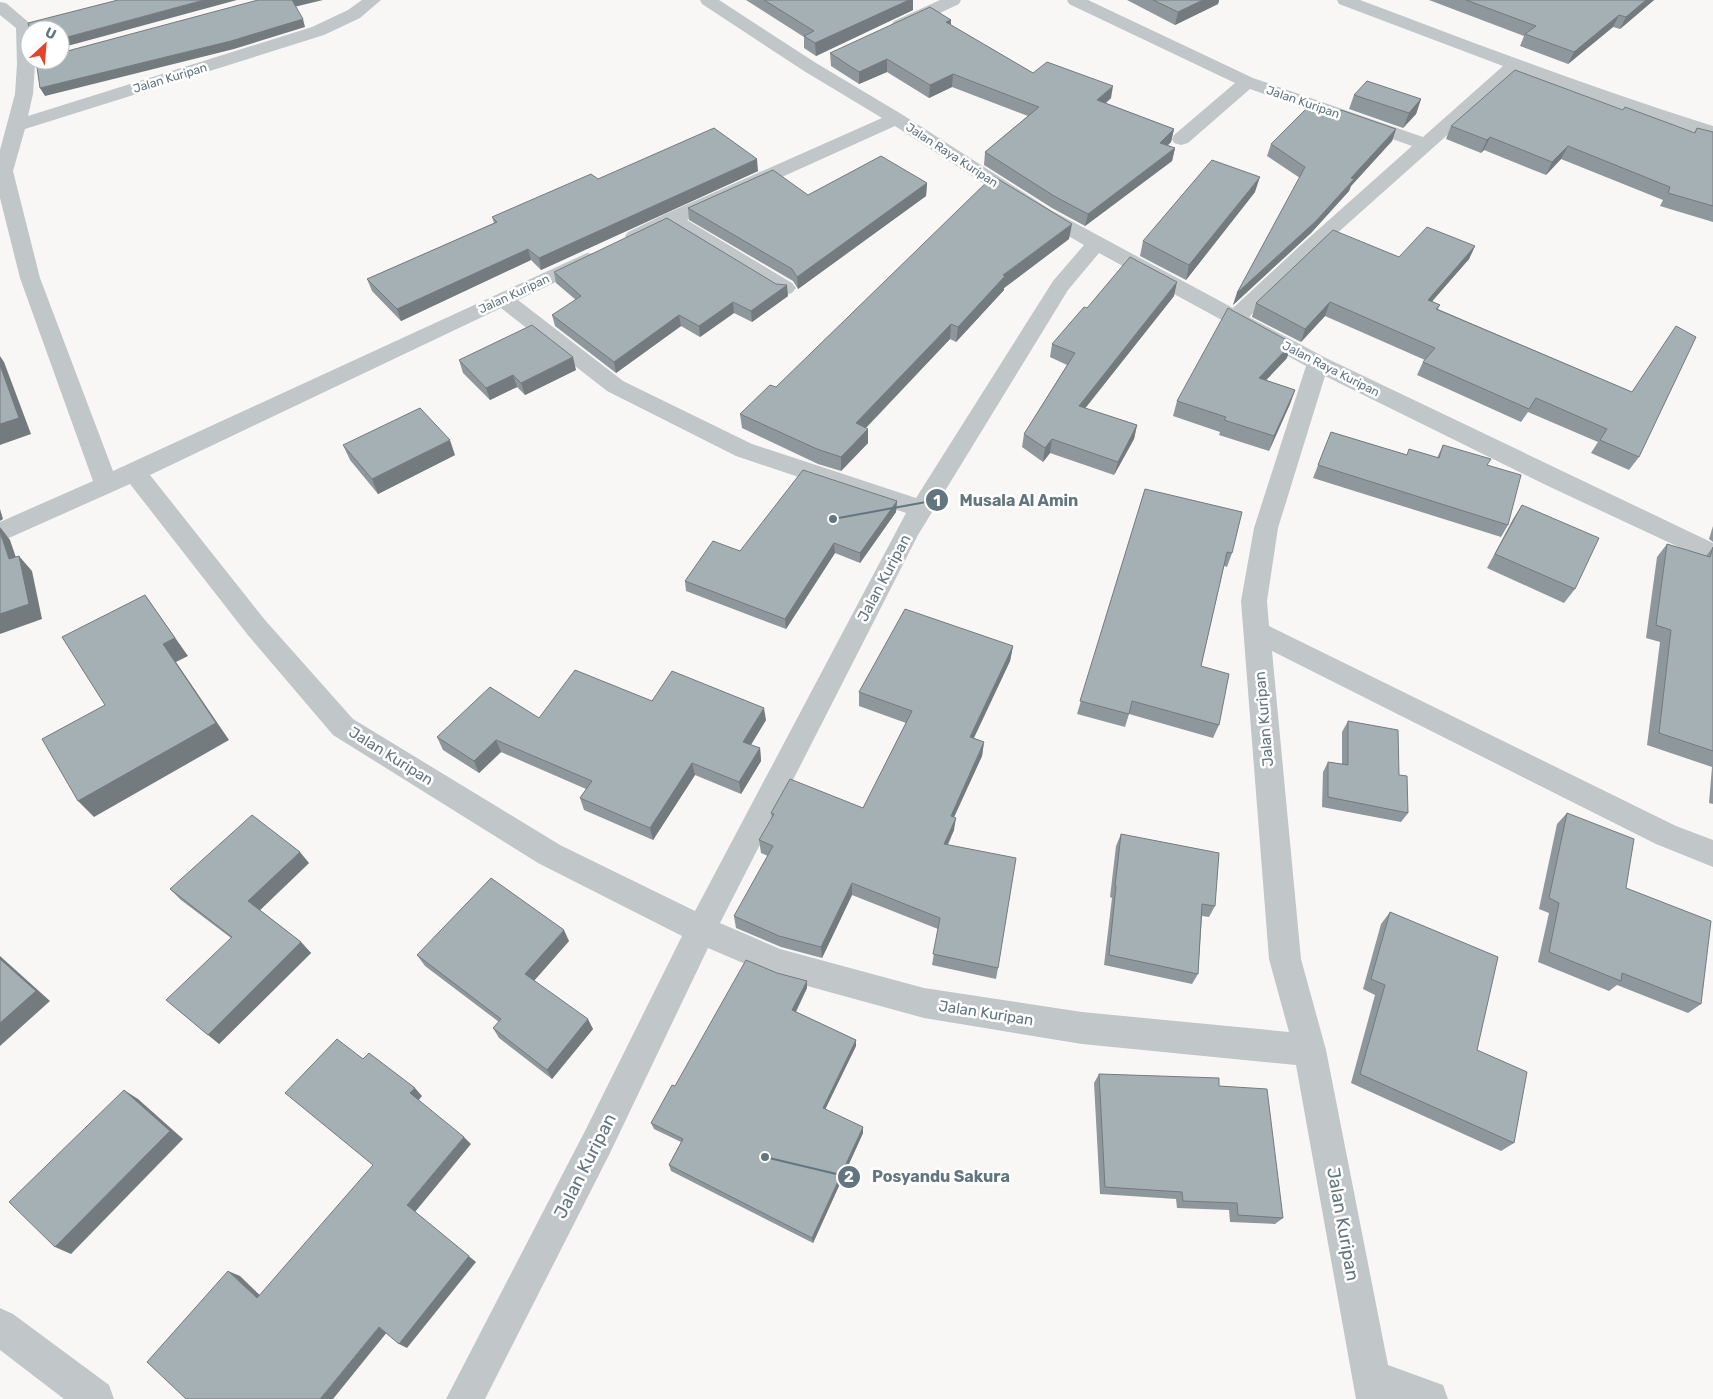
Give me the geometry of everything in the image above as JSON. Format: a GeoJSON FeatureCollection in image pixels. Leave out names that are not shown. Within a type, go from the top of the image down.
{"type":"FeatureCollection","features":[{"type":"Feature","properties":{"kind":"street","name":"Jalan Kuripan"},"geometry":{"type":"LineString","coordinates":[[17,126],[287,42],[354,14],[373,0]]}},
{"type":"Feature","properties":{"kind":"street","name":"Jalan Raya Kuripan"},"geometry":{"type":"LineString","coordinates":[[708,0],[819,63],[896,119],[1044,214],[1096,243],[1318,363],[1559,482],[1713,554]]}},
{"type":"Feature","properties":{"kind":"street"},"geometry":{"type":"LineString","coordinates":[[882,34],[953,0]]}},
{"type":"Feature","properties":{"kind":"street","name":"Jalan Kuripan"},"geometry":{"type":"LineString","coordinates":[[1075,0],[1247,82],[1427,145]]}},
{"type":"Feature","properties":{"kind":"street"},"geometry":{"type":"LineString","coordinates":[[1094,8],[1112,0]]}},
{"type":"Feature","properties":{"kind":"street"},"geometry":{"type":"LineString","coordinates":[[1345,0],[1515,65],[1636,108],[1713,132]]}},
{"type":"Feature","properties":{"kind":"street"},"geometry":{"type":"LineString","coordinates":[[0,7],[27,20]]}},
{"type":"Feature","properties":{"kind":"street"},"geometry":{"type":"LineString","coordinates":[[1235,318],[1309,248],[1515,65]]}},
{"type":"Feature","properties":{"kind":"street"},"geometry":{"type":"LineString","coordinates":[[31,70],[17,126],[3,171],[30,278],[106,484]]}},
{"type":"Feature","properties":{"kind":"street"},"geometry":{"type":"LineString","coordinates":[[1181,139],[1247,82]]}},
{"type":"Feature","properties":{"kind":"street","name":"Jalan Kuripan"},"geometry":{"type":"LineString","coordinates":[[0,533],[134,472],[670,219],[896,119]]}},
{"type":"Feature","properties":{"kind":"street"},"geometry":{"type":"LineString","coordinates":[[670,219],[785,288]]}},
{"type":"Feature","properties":{"kind":"street","name":"Jalan Kuripan"},"geometry":{"type":"LineString","coordinates":[[465,1399],[598,1142],[701,930],[907,532],[1060,286],[1096,243]]}},
{"type":"Feature","properties":{"kind":"street"},"geometry":{"type":"LineString","coordinates":[[503,299],[615,386],[744,450],[922,509]]}},
{"type":"Feature","properties":{"kind":"street","name":"Jalan Kuripan"},"geometry":{"type":"LineString","coordinates":[[1318,363],[1266,528],[1254,602],[1285,959],[1310,1050],[1373,1388]]}},
{"type":"Feature","properties":{"kind":"street","name":"Jalan Kuripan"},"geometry":{"type":"LineString","coordinates":[[134,472],[256,627],[343,727],[549,854],[701,930],[778,963],[924,1003],[1082,1028],[1310,1050]]}},
{"type":"Feature","properties":{"kind":"street"},"geometry":{"type":"LineString","coordinates":[[1256,631],[1666,835],[1713,854]]}},
{"type":"Feature","properties":{"kind":"street"},"geometry":{"type":"LineString","coordinates":[[0,1327],[95,1399]]}},
{"type":"Feature","properties":{"kind":"street"},"geometry":{"type":"LineString","coordinates":[[1373,1388],[1428,1399]]}},
{"type":"Feature","properties":{"kind":"building"},"geometry":{"type":"Polygon","coordinates":[[[118,0],[204,0],[70,36],[70,20],[40,20],[118,0]]]}},
{"type":"Feature","properties":{"kind":"building"},"geometry":{"type":"Polygon","coordinates":[[[258,0],[292,0],[303,19],[231,41],[40,88],[37,70],[70,70],[70,50],[258,0]]]}},
{"type":"Feature","properties":{"kind":"building"},"geometry":{"type":"Polygon","coordinates":[[[764,0],[909,0],[815,43],[804,36],[814,31],[764,0]]]}},
{"type":"Feature","properties":{"kind":"building"},"geometry":{"type":"Polygon","coordinates":[[[1153,0],[1203,0],[1178,12],[1153,0]]]}},
{"type":"Feature","properties":{"kind":"building"},"geometry":{"type":"Polygon","coordinates":[[[1466,0],[1646,0],[1626,17],[1619,15],[1574,52],[1525,34],[1536,26],[1466,0]]]}},
{"type":"Feature","properties":{"kind":"building"},"geometry":{"type":"Polygon","coordinates":[[[930,7],[951,20],[946,22],[1033,73],[1047,62],[1113,86],[1097,100],[1174,129],[1160,143],[1175,148],[1088,214],[1054,196],[985,152],[1039,107],[953,74],[930,85],[887,59],[859,72],[830,53],[930,7]]]}},
{"type":"Feature","properties":{"kind":"building"},"geometry":{"type":"Polygon","coordinates":[[[1515,70],[1623,110],[1625,107],[1695,133],[1697,128],[1713,132],[1713,206],[1668,193],[1670,187],[1568,146],[1552,162],[1490,137],[1487,140],[1451,126],[1515,70]]]}},
{"type":"Feature","properties":{"kind":"building"},"geometry":{"type":"Polygon","coordinates":[[[1367,81],[1421,99],[1409,113],[1354,95],[1367,81]]]}},
{"type":"Feature","properties":{"kind":"building"},"geometry":{"type":"Polygon","coordinates":[[[1309,106],[1336,116],[1341,110],[1396,129],[1351,178],[1354,179],[1316,221],[1237,293],[1305,167],[1271,144],[1309,106]]]}},
{"type":"Feature","properties":{"kind":"building"},"geometry":{"type":"Polygon","coordinates":[[[714,128],[757,159],[539,258],[528,249],[397,309],[367,279],[497,222],[492,217],[591,174],[598,179],[714,128]]]}},
{"type":"Feature","properties":{"kind":"building"},"geometry":{"type":"Polygon","coordinates":[[[881,156],[927,183],[797,277],[792,269],[688,208],[773,170],[808,195],[881,156]]]}},
{"type":"Feature","properties":{"kind":"building"},"geometry":{"type":"Polygon","coordinates":[[[1212,160],[1260,177],[1189,265],[1143,241],[1212,160]]]}},
{"type":"Feature","properties":{"kind":"building"},"geometry":{"type":"Polygon","coordinates":[[[993,176],[1072,224],[1003,275],[1005,276],[958,327],[951,324],[856,423],[868,429],[841,457],[817,449],[740,414],[770,385],[776,387],[993,176]]]}},
{"type":"Feature","properties":{"kind":"building"},"geometry":{"type":"Polygon","coordinates":[[[667,218],[776,284],[787,285],[751,311],[733,302],[699,326],[679,315],[614,362],[552,315],[581,296],[554,272],[667,218]]]}},
{"type":"Feature","properties":{"kind":"building"},"geometry":{"type":"Polygon","coordinates":[[[1427,227],[1475,246],[1428,300],[1440,305],[1436,309],[1632,392],[1676,326],[1696,337],[1639,457],[1600,440],[1607,429],[1536,398],[1529,409],[1423,362],[1435,348],[1330,302],[1305,329],[1256,303],[1333,230],[1399,257],[1427,227]]]}},
{"type":"Feature","properties":{"kind":"building"},"geometry":{"type":"Polygon","coordinates":[[[1130,257],[1177,282],[1079,406],[1137,425],[1118,462],[1052,439],[1045,448],[1024,434],[1075,353],[1052,344],[1084,307],[1087,308],[1130,257]]]}},
{"type":"Feature","properties":{"kind":"building"},"geometry":{"type":"Polygon","coordinates":[[[1228,308],[1292,343],[1259,378],[1295,390],[1274,436],[1224,420],[1226,417],[1177,401],[1228,308]]]}},
{"type":"Feature","properties":{"kind":"building"},"geometry":{"type":"Polygon","coordinates":[[[532,325],[573,357],[521,383],[513,375],[486,388],[459,360],[532,325]]]}},
{"type":"Feature","properties":{"kind":"building"},"geometry":{"type":"Polygon","coordinates":[[[0,365],[19,418],[0,424],[0,365]]]}},
{"type":"Feature","properties":{"kind":"building"},"geometry":{"type":"Polygon","coordinates":[[[420,408],[450,440],[372,479],[343,445],[420,408]]]}},
{"type":"Feature","properties":{"kind":"building"},"geometry":{"type":"Polygon","coordinates":[[[1331,432],[1407,455],[1409,449],[1439,458],[1443,445],[1491,459],[1487,465],[1521,475],[1508,525],[1318,465],[1331,432]]]}},
{"type":"Feature","properties":{"kind":"building"},"geometry":{"type":"Polygon","coordinates":[[[803,470],[897,501],[860,553],[834,543],[785,619],[685,581],[713,541],[740,551],[803,470]]]}},
{"type":"Feature","properties":{"kind":"building"},"geometry":{"type":"Polygon","coordinates":[[[1145,489],[1242,512],[1232,553],[1227,552],[1201,666],[1229,674],[1219,725],[1132,701],[1129,714],[1080,701],[1145,489]]]}},
{"type":"Feature","properties":{"kind":"building"},"geometry":{"type":"Polygon","coordinates":[[[1522,505],[1599,538],[1575,589],[1495,554],[1522,505]]]}},
{"type":"Feature","properties":{"kind":"building"},"geometry":{"type":"Polygon","coordinates":[[[0,532],[9,559],[19,556],[29,604],[0,614],[0,532]]]}},
{"type":"Feature","properties":{"kind":"building"},"geometry":{"type":"Polygon","coordinates":[[[1667,544],[1710,557],[1713,547],[1713,751],[1659,733],[1671,630],[1656,625],[1667,544]]]}},
{"type":"Feature","properties":{"kind":"building"},"geometry":{"type":"Polygon","coordinates":[[[145,595],[175,638],[163,644],[216,723],[78,801],[42,739],[105,705],[62,637],[145,595]]]}},
{"type":"Feature","properties":{"kind":"building"},"geometry":{"type":"Polygon","coordinates":[[[905,609],[1013,646],[970,737],[984,742],[951,816],[956,818],[944,844],[1016,858],[998,968],[933,954],[940,918],[852,883],[821,947],[779,936],[734,916],[773,846],[759,840],[774,814],[771,813],[790,779],[863,808],[912,711],[859,692],[905,609]]]}},
{"type":"Feature","properties":{"kind":"building"},"geometry":{"type":"Polygon","coordinates":[[[575,670],[652,701],[672,671],[764,708],[743,742],[760,748],[739,782],[692,763],[650,828],[580,798],[592,781],[496,740],[474,761],[437,737],[490,687],[539,718],[575,670]]]}},
{"type":"Feature","properties":{"kind":"building"},"geometry":{"type":"Polygon","coordinates":[[[1348,721],[1398,730],[1399,775],[1407,776],[1408,813],[1328,797],[1328,762],[1348,765],[1348,721]]]}},
{"type":"Feature","properties":{"kind":"building"},"geometry":{"type":"Polygon","coordinates":[[[1567,813],[1634,839],[1626,888],[1711,921],[1701,1004],[1622,973],[1621,981],[1549,952],[1559,903],[1549,898],[1567,813]]]}},
{"type":"Feature","properties":{"kind":"building"},"geometry":{"type":"Polygon","coordinates":[[[252,815],[300,852],[248,901],[301,942],[208,1035],[166,1000],[232,937],[170,889],[252,815]]]}},
{"type":"Feature","properties":{"kind":"building"},"geometry":{"type":"Polygon","coordinates":[[[1121,834],[1219,853],[1215,906],[1202,904],[1198,974],[1109,955],[1121,834]]]}},
{"type":"Feature","properties":{"kind":"building"},"geometry":{"type":"Polygon","coordinates":[[[491,878],[564,930],[525,974],[588,1019],[547,1070],[493,1028],[501,1019],[417,955],[491,878]]]}},
{"type":"Feature","properties":{"kind":"building"},"geometry":{"type":"Polygon","coordinates":[[[1390,912],[1498,957],[1477,1050],[1527,1072],[1514,1143],[1360,1074],[1385,985],[1371,979],[1390,912]]]}},
{"type":"Feature","properties":{"kind":"building"},"geometry":{"type":"Polygon","coordinates":[[[0,959],[36,991],[0,1023],[0,959]]]}},
{"type":"Feature","properties":{"kind":"building"},"geometry":{"type":"Polygon","coordinates":[[[746,960],[777,973],[807,981],[792,1010],[856,1040],[823,1108],[863,1127],[812,1238],[669,1165],[683,1139],[651,1123],[672,1085],[675,1086],[746,960]]]}},
{"type":"Feature","properties":{"kind":"building"},"geometry":{"type":"Polygon","coordinates":[[[337,1039],[363,1059],[369,1053],[415,1088],[410,1093],[464,1137],[407,1205],[469,1256],[399,1344],[379,1327],[320,1399],[186,1399],[147,1362],[228,1271],[257,1298],[373,1165],[285,1093],[337,1039]]]}},
{"type":"Feature","properties":{"kind":"building"},"geometry":{"type":"Polygon","coordinates":[[[1099,1074],[1219,1078],[1219,1086],[1267,1089],[1283,1218],[1238,1215],[1237,1203],[1183,1201],[1182,1192],[1105,1187],[1099,1074]]]}},
{"type":"Feature","properties":{"kind":"building"},"geometry":{"type":"Polygon","coordinates":[[[124,1090],[170,1131],[55,1247],[9,1202],[124,1090]]]}},
{"type":"Feature","properties":{"kind":"place","name":"Musala Al Amin"},"geometry":{"type":"Point","coordinates":[833,519]}},
{"type":"Feature","properties":{"kind":"place","name":"Posyandu Sakura"},"geometry":{"type":"Point","coordinates":[765,1157]}}]}
